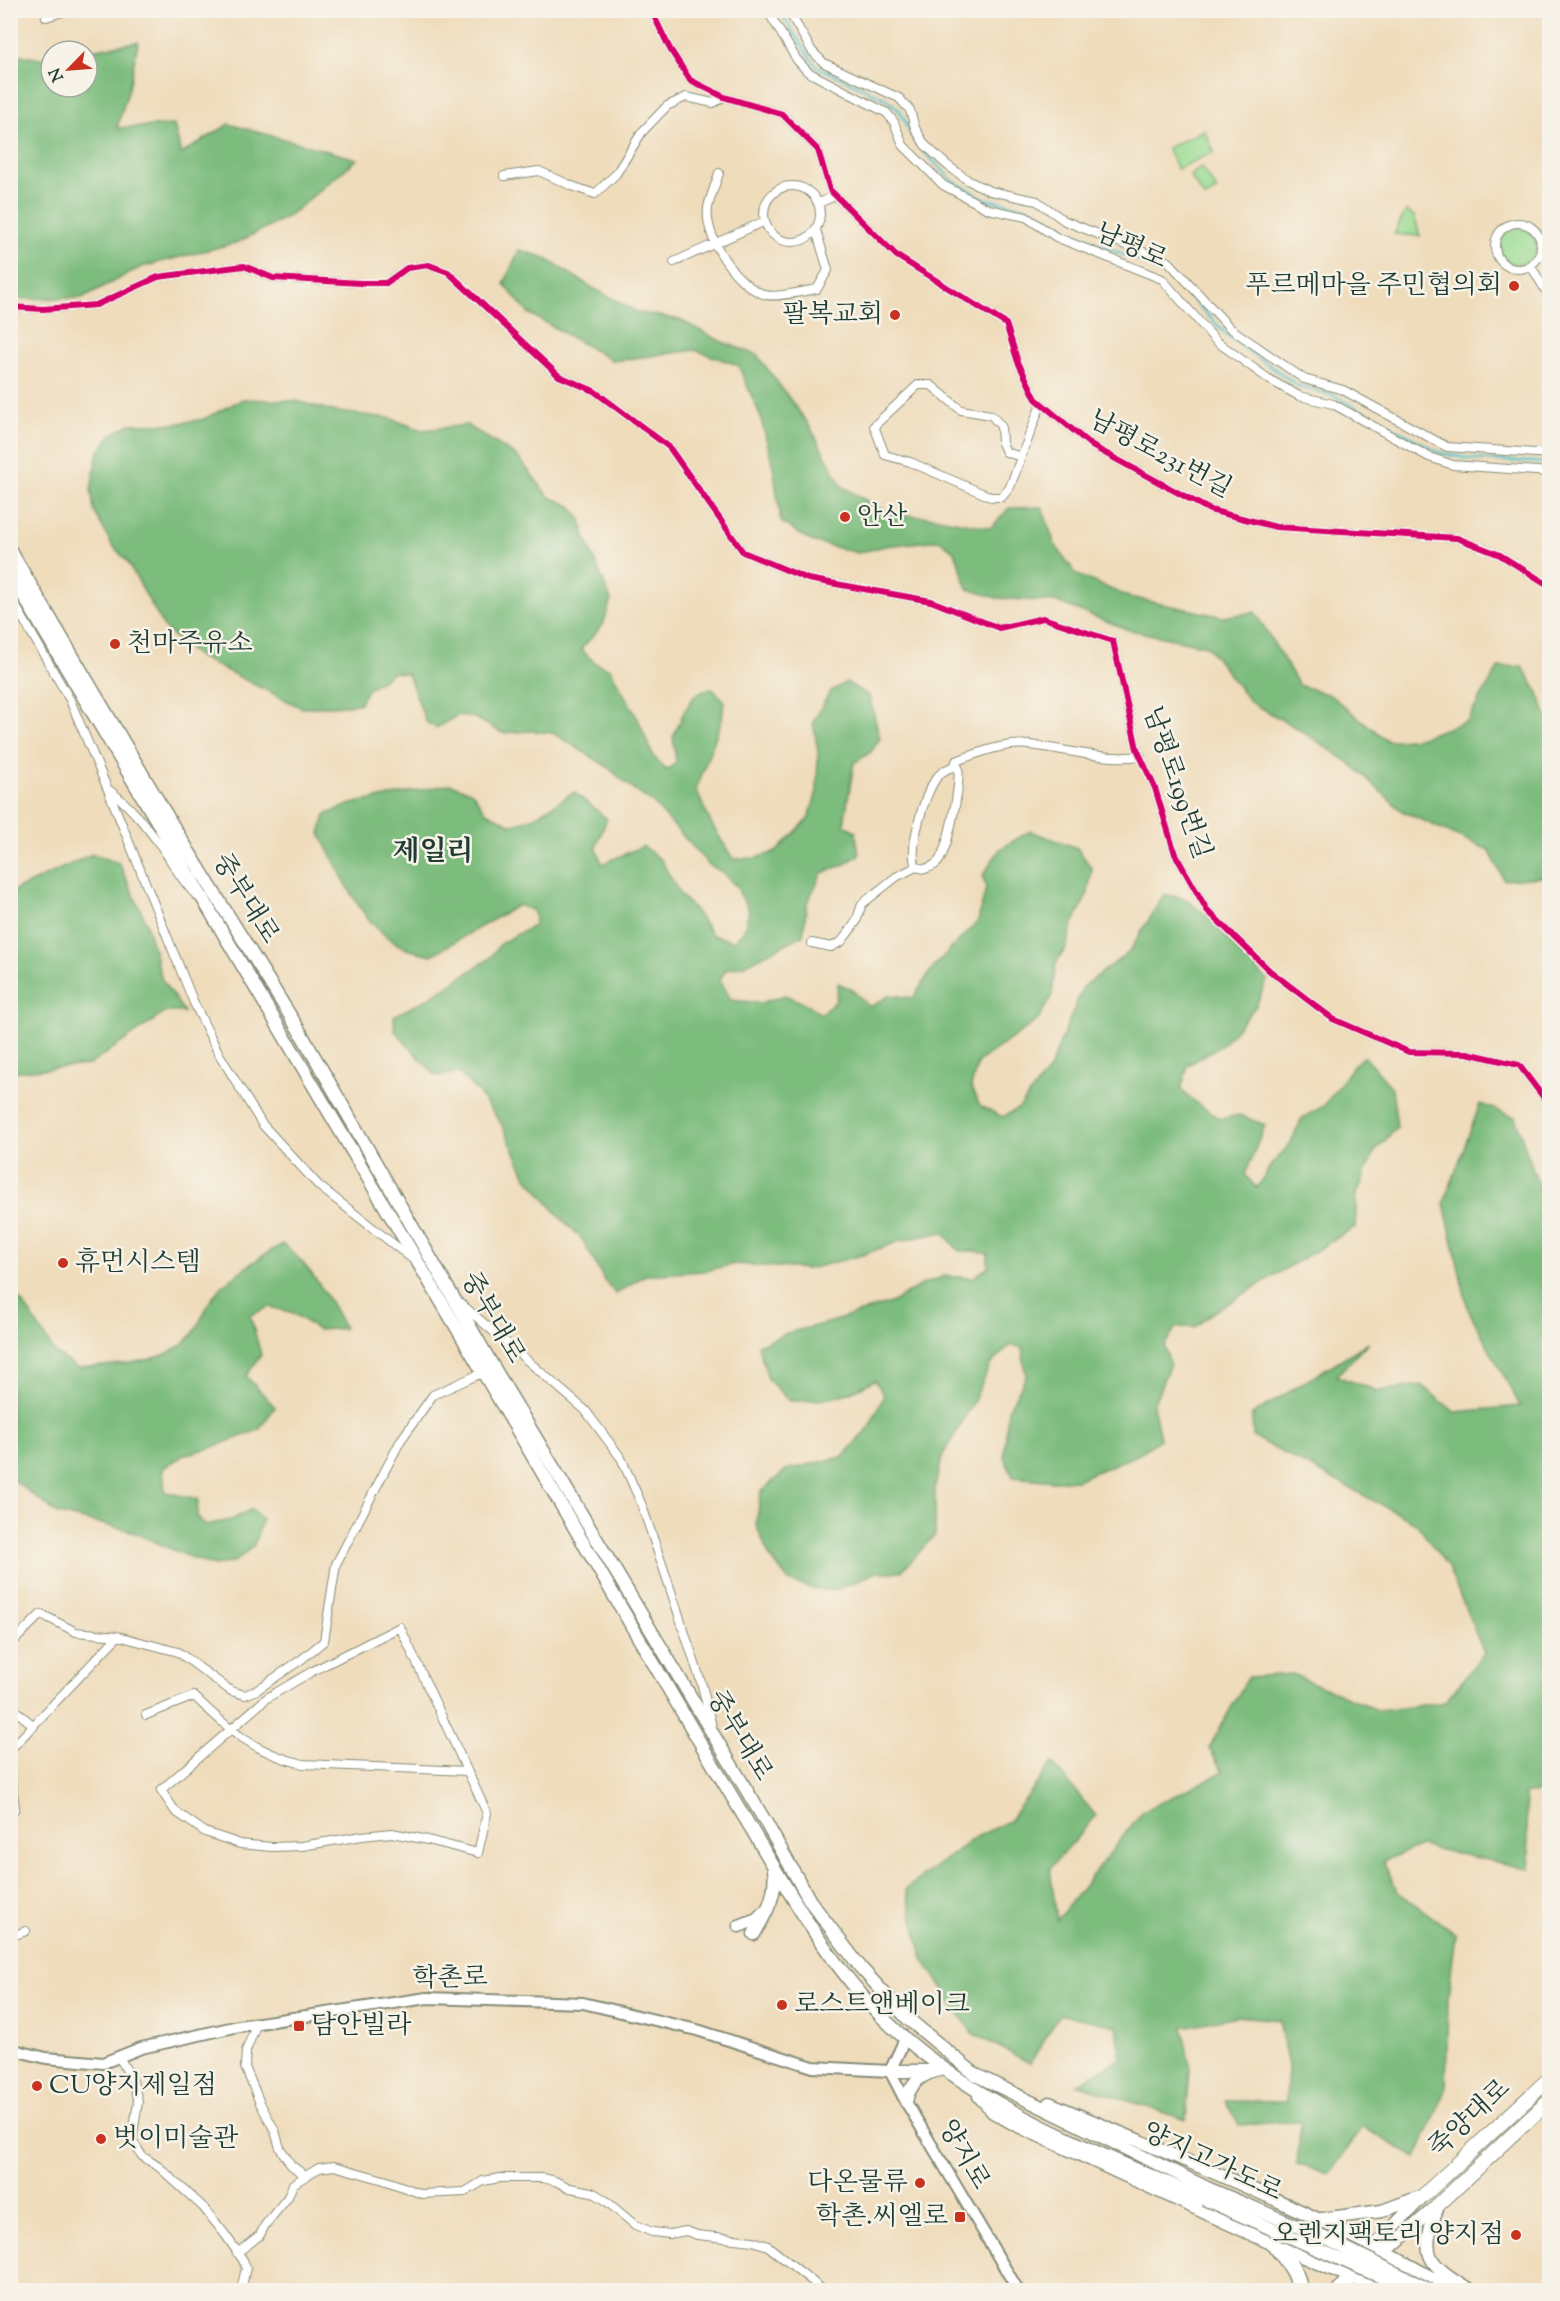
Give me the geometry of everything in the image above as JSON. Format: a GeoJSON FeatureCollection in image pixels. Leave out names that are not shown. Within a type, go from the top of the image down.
{"type":"FeatureCollection","features":[{"type":"Feature","properties":{"kind":"highway","name":"죽양대로"},"geometry":{"type":"LineString","coordinates":[[1424,2195],[1550,2078]]}},
{"type":"Feature","properties":{"kind":"highway","name":"죽양대로"},"geometry":{"type":"LineString","coordinates":[[1438,2205],[1550,2100]]}},
{"type":"Feature","properties":{"kind":"highway"},"geometry":{"type":"LineString","coordinates":[[1275,2245],[1293,2268],[1299,2290]]}},
{"type":"Feature","properties":{"kind":"highway"},"geometry":{"type":"LineString","coordinates":[[1340,2290],[1354,2283]]}},
{"type":"Feature","properties":{"kind":"main road","name":"중부대로"},"geometry":{"type":"LineString","coordinates":[[10,550],[173,826],[299,1030],[810,1901],[861,1968],[907,2018],[973,2081]]}},
{"type":"Feature","properties":{"kind":"main road","name":"중부대로"},"geometry":{"type":"LineString","coordinates":[[10,573],[834,1964],[878,2013],[939,2070],[973,2081]]}},
{"type":"Feature","properties":{"kind":"main road"},"geometry":{"type":"LineString","coordinates":[[754,1934],[771,1905],[776,1884],[774,1865]]}},
{"type":"Feature","properties":{"kind":"main road"},"geometry":{"type":"LineString","coordinates":[[739,1926],[757,1919],[771,1905]]}},
{"type":"Feature","properties":{"kind":"main road"},"geometry":{"type":"LineString","coordinates":[[890,2071],[939,2070]]}},
{"type":"Feature","properties":{"kind":"main road"},"geometry":{"type":"LineString","coordinates":[[906,2102],[908,2091],[915,2081],[939,2070]]}},
{"type":"Feature","properties":{"kind":"main road"},"geometry":{"type":"LineString","coordinates":[[973,2081],[1010,2086],[1322,2219],[1386,2251],[1453,2290]]}},
{"type":"Feature","properties":{"kind":"main road"},"geometry":{"type":"LineString","coordinates":[[973,2081],[993,2112],[1016,2125],[1354,2283],[1382,2290]]}},
{"type":"Feature","properties":{"kind":"main road","name":"양지고가도로"},"geometry":{"type":"LineString","coordinates":[[973,2081],[1410,2290]]}},
{"type":"Feature","properties":{"kind":"main road","name":"양지고가도로"},"geometry":{"type":"LineString","coordinates":[[1205,2193],[1327,2239],[1430,2290]]}},
{"type":"Feature","properties":{"kind":"main road"},"geometry":{"type":"LineString","coordinates":[[1322,2219],[1382,2211],[1424,2195]]}},
{"type":"Feature","properties":{"kind":"main road"},"geometry":{"type":"LineString","coordinates":[[1354,2283],[1374,2246],[1424,2195]]}},
{"type":"Feature","properties":{"kind":"main road"},"geometry":{"type":"LineString","coordinates":[[1354,2283],[1438,2205]]}},
{"type":"Feature","properties":{"kind":"main road"},"geometry":{"type":"LineString","coordinates":[[1438,2205],[1427,2240],[1429,2259],[1438,2269],[1470,2290]]}},
{"type":"Feature","properties":{"kind":"street"},"geometry":{"type":"LineString","coordinates":[[46,17],[69,10]]}},
{"type":"Feature","properties":{"kind":"street","name":"남평로231번길"},"geometry":{"type":"LineString","coordinates":[[651,10],[670,49],[690,80],[724,98],[782,114],[818,150],[830,190],[897,256],[1006,324],[1018,362],[1036,399],[1092,446],[1210,510],[1276,527],[1457,538],[1500,555],[1550,586]]}},
{"type":"Feature","properties":{"kind":"street","name":"남평로"},"geometry":{"type":"LineString","coordinates":[[767,10],[797,60],[808,72],[887,113],[894,122],[903,145],[943,185],[988,209],[1026,217],[1056,237],[1162,279],[1216,341],[1280,385],[1299,396],[1333,404],[1429,458],[1453,465],[1550,472]]}},
{"type":"Feature","properties":{"kind":"street","name":"남평로"},"geometry":{"type":"LineString","coordinates":[[788,10],[812,51],[824,63],[899,98],[910,110],[915,128],[925,145],[969,182],[990,191],[1037,201],[1065,221],[1168,262],[1230,328],[1304,379],[1344,390],[1447,447],[1550,454]]}},
{"type":"Feature","properties":{"kind":"street"},"geometry":{"type":"LineString","coordinates":[[504,177],[539,171],[595,194],[616,174],[642,132],[667,106],[686,97],[713,103],[724,98]]}},
{"type":"Feature","properties":{"kind":"street"},"geometry":{"type":"LineString","coordinates":[[719,172],[708,210],[715,245],[737,277],[751,289],[768,296],[817,289],[828,270],[816,230],[821,212],[819,203],[806,189],[787,185],[778,189],[766,202],[765,221],[769,230],[783,241],[802,241],[816,230]]}},
{"type":"Feature","properties":{"kind":"street"},"geometry":{"type":"LineString","coordinates":[[819,203],[835,196]]}},
{"type":"Feature","properties":{"kind":"street"},"geometry":{"type":"LineString","coordinates":[[674,262],[765,221]]}},
{"type":"Feature","properties":{"kind":"street"},"geometry":{"type":"LineString","coordinates":[[1516,223],[1526,224],[1539,236],[1540,251],[1531,266],[1521,269],[1506,266],[1496,256],[1496,238],[1507,226],[1516,223]]}},
{"type":"Feature","properties":{"kind":"street","name":"남평로199번길"},"geometry":{"type":"LineString","coordinates":[[10,307],[43,309],[96,305],[158,276],[244,266],[273,278],[361,283],[386,283],[407,268],[429,265],[448,272],[559,376],[594,391],[669,447],[743,552],[808,579],[931,602],[999,628],[1043,618],[1113,641],[1140,756],[1155,788],[1175,854],[1207,910],[1270,971],[1333,1019],[1408,1052],[1467,1053],[1519,1065],[1550,1106]]}},
{"type":"Feature","properties":{"kind":"street"},"geometry":{"type":"LineString","coordinates":[[1531,266],[1550,298]]}},
{"type":"Feature","properties":{"kind":"street"},"geometry":{"type":"LineString","coordinates":[[1021,457],[1006,452],[1002,443],[1001,426],[992,415],[961,410],[931,385],[918,385],[874,426],[885,455],[910,462],[991,497],[1002,497],[1010,487],[1041,404]]}},
{"type":"Feature","properties":{"kind":"street"},"geometry":{"type":"LineString","coordinates":[[10,596],[70,700],[194,1003],[219,1054],[262,1124],[319,1186],[421,1266]]}},
{"type":"Feature","properties":{"kind":"street"},"geometry":{"type":"LineString","coordinates":[[916,867],[914,851],[916,837],[928,792],[940,773],[955,766],[956,761],[1003,747],[1027,744],[1119,759],[1140,756]]}},
{"type":"Feature","properties":{"kind":"street"},"geometry":{"type":"LineString","coordinates":[[812,943],[831,948],[841,942],[856,922],[862,904],[896,877],[916,867],[925,870],[935,865],[943,852],[958,793],[959,773],[958,767],[955,766]]}},
{"type":"Feature","properties":{"kind":"street"},"geometry":{"type":"LineString","coordinates":[[108,790],[124,801],[160,846],[188,888],[208,907]]}},
{"type":"Feature","properties":{"kind":"street"},"geometry":{"type":"LineString","coordinates":[[453,1296],[585,1410],[621,1458],[641,1503],[702,1684],[715,1740]]}},
{"type":"Feature","properties":{"kind":"street"},"geometry":{"type":"LineString","coordinates":[[10,1645],[41,1614],[76,1632],[118,1636],[178,1652],[231,1691],[245,1695],[257,1690],[324,1641],[336,1564],[401,1440],[433,1395],[484,1372]]}},
{"type":"Feature","properties":{"kind":"street"},"geometry":{"type":"LineString","coordinates":[[400,1627],[487,1813],[478,1853],[392,1833],[302,1846],[272,1847],[240,1844],[205,1832],[175,1811],[161,1790],[267,1698],[311,1672],[400,1627]]}},
{"type":"Feature","properties":{"kind":"street"},"geometry":{"type":"LineString","coordinates":[[10,1750],[118,1636]]}},
{"type":"Feature","properties":{"kind":"street"},"geometry":{"type":"LineString","coordinates":[[302,1659],[311,1672]]}},
{"type":"Feature","properties":{"kind":"street"},"geometry":{"type":"LineString","coordinates":[[146,1715],[194,1696],[230,1730],[278,1758],[303,1764],[467,1771]]}},
{"type":"Feature","properties":{"kind":"street"},"geometry":{"type":"LineString","coordinates":[[10,1706],[34,1726]]}},
{"type":"Feature","properties":{"kind":"street"},"geometry":{"type":"LineString","coordinates":[[10,1767],[15,1808],[10,1816]]}},
{"type":"Feature","properties":{"kind":"street"},"geometry":{"type":"LineString","coordinates":[[10,1937],[26,1931]]}},
{"type":"Feature","properties":{"kind":"street","name":"학촌로"},"geometry":{"type":"LineString","coordinates":[[10,2049],[46,2058],[103,2063],[141,2048],[257,2023],[427,1998],[583,2003],[697,2030],[813,2067],[890,2071]]}},
{"type":"Feature","properties":{"kind":"street"},"geometry":{"type":"LineString","coordinates":[[257,2023],[246,2051],[245,2067],[275,2131],[280,2148],[291,2165],[304,2175]]}},
{"type":"Feature","properties":{"kind":"street"},"geometry":{"type":"LineString","coordinates":[[890,2071],[905,2039]]}},
{"type":"Feature","properties":{"kind":"street"},"geometry":{"type":"LineString","coordinates":[[119,2057],[133,2081],[138,2102],[132,2140],[142,2156],[159,2167],[203,2207],[225,2233],[246,2268],[241,2290]]}},
{"type":"Feature","properties":{"kind":"street","name":"양지로"},"geometry":{"type":"LineString","coordinates":[[890,2071],[906,2102],[1018,2290]]}},
{"type":"Feature","properties":{"kind":"street"},"geometry":{"type":"LineString","coordinates":[[237,2253],[260,2235],[265,2224],[288,2197],[294,2184],[304,2175],[319,2169],[334,2166],[384,2180],[422,2194],[465,2192],[483,2181],[500,2178],[543,2178],[570,2188],[592,2192],[635,2225],[652,2232],[670,2234],[686,2231],[697,2235],[753,2241],[768,2246],[823,2290]]}},
{"type":"Feature","properties":{"kind":"green space"},"geometry":{"type":"Polygon","coordinates":[[[138,42],[129,88],[117,128],[174,125],[181,154],[229,124],[357,159],[290,215],[239,242],[141,267],[82,298],[11,299],[11,53],[39,59],[39,99],[99,99],[99,48],[138,42]]]}},
{"type":"Feature","properties":{"kind":"green space"},"geometry":{"type":"Polygon","coordinates":[[[1204,130],[1214,152],[1177,169],[1167,148],[1204,130]]]}},
{"type":"Feature","properties":{"kind":"green space"},"geometry":{"type":"Polygon","coordinates":[[[1201,167],[1217,190],[1205,198],[1190,176],[1201,167]]]}},
{"type":"Feature","properties":{"kind":"green space"},"geometry":{"type":"Polygon","coordinates":[[[1406,211],[1414,216],[1420,236],[1394,234],[1406,211]]]}},
{"type":"Feature","properties":{"kind":"green space"},"geometry":{"type":"Polygon","coordinates":[[[1518,228],[1530,234],[1536,246],[1530,258],[1518,264],[1506,258],[1500,246],[1506,234],[1518,228]]]}},
{"type":"Feature","properties":{"kind":"green space"},"geometry":{"type":"Polygon","coordinates":[[[519,250],[543,257],[637,312],[680,320],[722,342],[757,355],[809,425],[842,486],[888,514],[933,517],[991,528],[1009,508],[1042,507],[1055,545],[1077,575],[1129,597],[1224,617],[1255,612],[1299,685],[1330,695],[1388,741],[1419,738],[1467,721],[1499,667],[1522,666],[1537,690],[1549,722],[1549,879],[1542,877],[1504,880],[1489,850],[1402,811],[1351,764],[1300,730],[1250,702],[1207,646],[1129,630],[1057,602],[997,598],[968,589],[955,552],[939,540],[885,546],[858,553],[811,541],[781,522],[773,466],[760,415],[738,365],[695,350],[613,361],[528,313],[504,284],[519,250]]]}},
{"type":"Feature","properties":{"kind":"green space"},"geometry":{"type":"Polygon","coordinates":[[[243,399],[296,401],[337,412],[389,418],[422,430],[467,425],[518,457],[548,496],[571,506],[581,520],[585,537],[611,600],[603,625],[581,649],[595,663],[610,669],[639,721],[653,756],[666,770],[676,763],[673,737],[684,712],[695,695],[711,688],[724,700],[722,719],[696,790],[712,825],[733,859],[755,858],[776,852],[809,818],[817,791],[818,752],[813,722],[830,692],[846,682],[869,696],[880,738],[871,752],[854,763],[844,824],[856,832],[859,855],[843,865],[822,873],[807,903],[803,935],[745,965],[726,969],[720,979],[731,1000],[761,1003],[785,995],[808,1005],[821,1014],[836,1001],[838,983],[851,989],[870,1007],[890,995],[913,998],[934,966],[978,921],[986,888],[983,875],[1000,849],[1030,831],[1077,848],[1092,869],[1088,893],[1072,926],[1066,948],[1056,963],[1052,995],[1038,1020],[978,1062],[971,1087],[980,1106],[1003,1117],[1019,1108],[1049,1070],[1083,987],[1130,951],[1164,894],[1186,899],[1207,916],[1267,980],[1256,1006],[1222,1045],[1188,1065],[1181,1090],[1221,1119],[1239,1115],[1265,1125],[1245,1175],[1257,1188],[1271,1165],[1290,1144],[1302,1118],[1324,1106],[1354,1065],[1364,1056],[1392,1088],[1397,1127],[1373,1154],[1357,1194],[1355,1227],[1212,1313],[1195,1327],[1176,1327],[1164,1346],[1170,1364],[1153,1405],[1160,1439],[1137,1455],[1076,1480],[1054,1481],[1013,1477],[1004,1457],[1008,1410],[1026,1377],[1022,1347],[1010,1345],[990,1365],[974,1401],[943,1455],[935,1486],[935,1535],[901,1572],[876,1572],[834,1591],[810,1588],[789,1581],[769,1555],[756,1525],[761,1492],[786,1470],[842,1457],[868,1429],[884,1396],[875,1380],[834,1397],[789,1401],[768,1379],[758,1345],[787,1333],[893,1302],[919,1286],[945,1276],[972,1278],[988,1267],[988,1254],[959,1251],[943,1232],[900,1241],[859,1256],[808,1269],[735,1264],[704,1271],[645,1275],[616,1294],[606,1283],[582,1239],[558,1215],[526,1176],[501,1123],[480,1095],[459,1073],[436,1076],[395,1031],[394,1016],[429,998],[489,959],[501,943],[535,925],[534,911],[518,905],[432,955],[405,948],[389,939],[376,927],[354,898],[320,834],[325,815],[351,804],[451,784],[472,792],[486,812],[512,825],[535,817],[574,792],[607,819],[596,846],[602,864],[643,846],[661,860],[681,896],[695,910],[712,935],[734,941],[744,930],[749,911],[736,886],[722,872],[709,865],[654,804],[605,765],[553,733],[530,731],[502,733],[475,718],[458,715],[436,728],[426,722],[408,674],[393,672],[367,690],[359,704],[302,708],[197,656],[165,629],[127,561],[112,545],[94,511],[91,489],[98,453],[112,434],[130,424],[174,424],[204,419],[243,399]]]}},
{"type":"Feature","properties":{"kind":"green space"},"geometry":{"type":"Polygon","coordinates":[[[92,854],[119,863],[146,922],[162,980],[184,1012],[166,1012],[89,1065],[11,1072],[11,892],[92,854]]]}},
{"type":"Feature","properties":{"kind":"green space"},"geometry":{"type":"Polygon","coordinates":[[[1480,1104],[1515,1117],[1550,1219],[1549,1792],[1525,1793],[1530,1869],[1421,1846],[1383,1861],[1397,1891],[1456,1934],[1448,1997],[1446,2090],[1416,2158],[1363,2127],[1329,2174],[1297,2164],[1301,2121],[1239,2125],[1225,2101],[1286,2102],[1288,2066],[1279,2020],[1238,2016],[1183,2027],[1190,2069],[1186,2120],[1077,2084],[1121,2059],[1117,2026],[1060,2014],[1030,2063],[972,2033],[923,1959],[906,1889],[974,1838],[1009,1821],[1052,1763],[1096,1816],[1050,1868],[1057,1920],[1143,1811],[1223,1772],[1209,1748],[1248,1677],[1292,1674],[1380,1711],[1445,1702],[1484,1653],[1448,1567],[1416,1523],[1253,1437],[1252,1415],[1369,1342],[1336,1376],[1378,1391],[1421,1385],[1455,1412],[1520,1406],[1468,1309],[1444,1203],[1480,1104]]]}},
{"type":"Feature","properties":{"kind":"green space"},"geometry":{"type":"Polygon","coordinates":[[[283,1244],[310,1272],[344,1328],[318,1330],[291,1312],[270,1307],[250,1315],[261,1355],[246,1376],[275,1407],[259,1430],[184,1455],[163,1468],[165,1492],[198,1499],[197,1516],[205,1525],[231,1520],[252,1509],[262,1520],[254,1545],[236,1561],[215,1566],[128,1530],[58,1514],[11,1478],[11,1289],[30,1313],[55,1353],[77,1368],[137,1362],[159,1357],[179,1347],[198,1326],[210,1302],[221,1287],[248,1266],[283,1244]]]}},
{"type":"Feature","properties":{"kind":"waterway"},"geometry":{"type":"LineString","coordinates":[[779,10],[816,66],[886,99],[900,111],[916,144],[953,181],[985,199],[1028,208],[1059,228],[1166,272],[1227,335],[1298,386],[1335,396],[1440,453],[1471,459],[1550,463]]}},
{"type":"Feature","properties":{"kind":"cycle path"},"geometry":{"type":"LineString","coordinates":[[651,10],[670,49],[690,80],[724,97],[782,114],[818,150],[830,190],[897,256],[1006,324],[1018,362],[1036,399],[1092,446],[1210,510],[1276,527],[1457,538],[1500,555],[1550,586]]}},
{"type":"Feature","properties":{"kind":"cycle path"},"geometry":{"type":"LineString","coordinates":[[10,307],[43,309],[96,305],[158,277],[244,266],[273,278],[361,283],[386,283],[407,268],[429,265],[448,272],[559,376],[594,391],[669,447],[743,552],[808,579],[931,601],[999,628],[1043,618],[1113,641],[1137,749],[1155,788],[1175,854],[1207,910],[1270,971],[1333,1019],[1409,1052],[1467,1053],[1519,1065],[1550,1106]]}},
{"type":"Feature","properties":{"kind":"place","name":"푸르메마을 주민협의회"},"geometry":{"type":"Point","coordinates":[1514,286]}},
{"type":"Feature","properties":{"kind":"place","name":"팔복교회"},"geometry":{"type":"Point","coordinates":[895,315]}},
{"type":"Feature","properties":{"kind":"place","name":"안산"},"geometry":{"type":"Point","coordinates":[845,517]}},
{"type":"Feature","properties":{"kind":"place","name":"천마주유소"},"geometry":{"type":"Point","coordinates":[115,644]}},
{"type":"Feature","properties":{"kind":"place","name":"휴먼시스템"},"geometry":{"type":"Point","coordinates":[63,1263]}},
{"type":"Feature","properties":{"kind":"place","name":"로스트앤베이크"},"geometry":{"type":"Point","coordinates":[782,2005]}},
{"type":"Feature","properties":{"kind":"place","name":"담안빌라"},"geometry":{"type":"Point","coordinates":[299,2026]}},
{"type":"Feature","properties":{"kind":"place","name":"CU양지제일점"},"geometry":{"type":"Point","coordinates":[37,2086]}},
{"type":"Feature","properties":{"kind":"place","name":"벗이미술관"},"geometry":{"type":"Point","coordinates":[101,2139]}},
{"type":"Feature","properties":{"kind":"place","name":"다온물류"},"geometry":{"type":"Point","coordinates":[920,2183]}},
{"type":"Feature","properties":{"kind":"place","name":"학촌.씨엘로"},"geometry":{"type":"Point","coordinates":[960,2217]}},
{"type":"Feature","properties":{"kind":"place","name":"오렌지팩토리 양지점"},"geometry":{"type":"Point","coordinates":[1516,2235]}},
{"type":"Feature","properties":{"kind":"district","name":"제일리"},"geometry":{"type":"Point","coordinates":[433,853]}}]}
